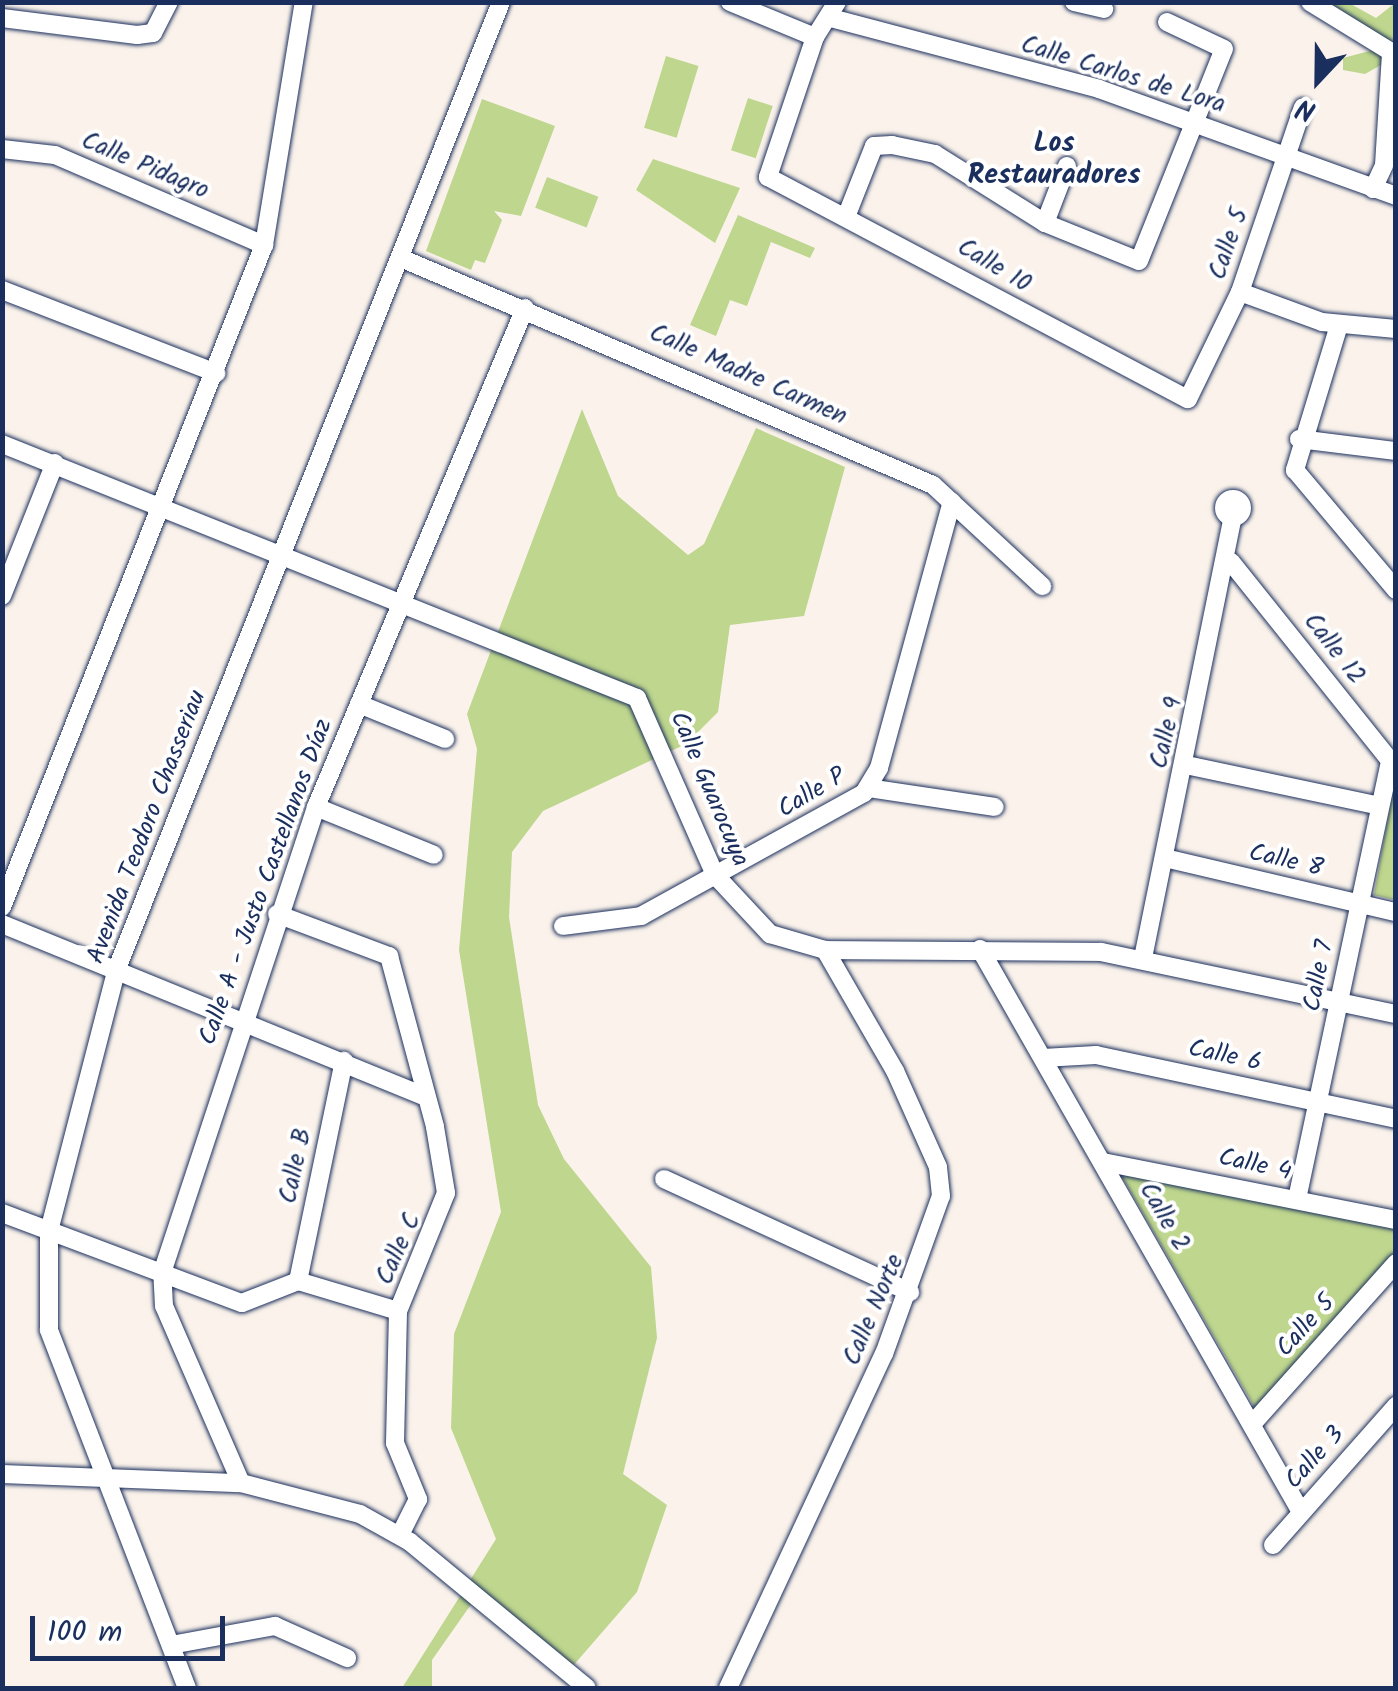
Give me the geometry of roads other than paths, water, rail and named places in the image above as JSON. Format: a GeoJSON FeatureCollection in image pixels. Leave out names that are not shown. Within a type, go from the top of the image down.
{"type":"FeatureCollection","features":[{"type":"Feature","properties":{"kind":"street"},"geometry":{"type":"LineString","coordinates":[[2,18],[153,34],[169,2]]}},
{"type":"Feature","properties":{"kind":"street"},"geometry":{"type":"LineString","coordinates":[[2,906],[264,245],[304,2]]}},
{"type":"Feature","properties":{"kind":"street","name":"Avenida Teodoro Chasseriau"},"geometry":{"type":"LineString","coordinates":[[188,1688],[48,1330],[49,1231],[116,971],[282,550],[403,259],[501,2]]}},
{"type":"Feature","properties":{"kind":"street"},"geometry":{"type":"LineString","coordinates":[[730,2],[815,37],[834,10]]}},
{"type":"Feature","properties":{"kind":"street"},"geometry":{"type":"LineString","coordinates":[[1074,2],[1104,9]]}},
{"type":"Feature","properties":{"kind":"street"},"geometry":{"type":"LineString","coordinates":[[1310,2],[1394,54],[1384,165],[1373,188]]}},
{"type":"Feature","properties":{"kind":"street","name":"Calle Carlos de Lora"},"geometry":{"type":"LineString","coordinates":[[834,10],[1194,122],[1396,196]]}},
{"type":"Feature","properties":{"kind":"street"},"geometry":{"type":"LineString","coordinates":[[848,212],[882,144],[947,160],[1045,223],[1139,261],[1224,49],[1168,22]]}},
{"type":"Feature","properties":{"kind":"street","name":"Calle 10"},"geometry":{"type":"LineString","coordinates":[[815,37],[766,174],[848,212],[1086,348],[1196,396]]}},
{"type":"Feature","properties":{"kind":"street","name":"Calle 5"},"geometry":{"type":"LineString","coordinates":[[1196,396],[1240,292],[1304,107]]}},
{"type":"Feature","properties":{"kind":"street","name":"Calle Pidagro"},"geometry":{"type":"LineString","coordinates":[[2,149],[55,155],[264,245]]}},
{"type":"Feature","properties":{"kind":"street"},"geometry":{"type":"LineString","coordinates":[[1045,223],[1067,166]]}},
{"type":"Feature","properties":{"kind":"street","name":"Calle Madre Carmen"},"geometry":{"type":"LineString","coordinates":[[403,259],[933,485],[1042,586]]}},
{"type":"Feature","properties":{"kind":"street"},"geometry":{"type":"LineString","coordinates":[[2,290],[216,374]]}},
{"type":"Feature","properties":{"kind":"street"},"geometry":{"type":"LineString","coordinates":[[1240,292],[1339,325],[1396,329]]}},
{"type":"Feature","properties":{"kind":"street","name":"Calle A - Justo Castellanos Díaz"},"geometry":{"type":"LineString","coordinates":[[241,1483],[164,1306],[162,1274],[240,1019],[316,807],[525,308]]}},
{"type":"Feature","properties":{"kind":"street"},"geometry":{"type":"LineString","coordinates":[[1339,325],[1300,439],[1301,484],[1396,590]]}},
{"type":"Feature","properties":{"kind":"street"},"geometry":{"type":"LineString","coordinates":[[1300,439],[1396,451]]}},
{"type":"Feature","properties":{"kind":"street","name":"Calle Guarocuya"},"geometry":{"type":"LineString","coordinates":[[2,444],[282,550],[637,698],[715,875],[770,934],[825,950],[980,949],[1143,958],[1396,1014]]}},
{"type":"Feature","properties":{"kind":"street"},"geometry":{"type":"LineString","coordinates":[[2,596],[55,463]]}},
{"type":"Feature","properties":{"kind":"street","name":"Calle P"},"geometry":{"type":"LineString","coordinates":[[563,926],[641,916],[868,788],[952,502]]}},
{"type":"Feature","properties":{"kind":"street","name":"Calle 9"},"geometry":{"type":"LineString","coordinates":[[1143,958],[1231,562],[1233,518]]}},
{"type":"Feature","properties":{"kind":"street","name":"Calle 12"},"geometry":{"type":"LineString","coordinates":[[1231,562],[1393,765]]}},
{"type":"Feature","properties":{"kind":"street"},"geometry":{"type":"LineString","coordinates":[[1376,569],[1396,571]]}},
{"type":"Feature","properties":{"kind":"street"},"geometry":{"type":"LineString","coordinates":[[359,704],[446,739]]}},
{"type":"Feature","properties":{"kind":"street"},"geometry":{"type":"LineString","coordinates":[[1186,765],[1380,806]]}},
{"type":"Feature","properties":{"kind":"street","name":"Calle 7"},"geometry":{"type":"LineString","coordinates":[[1298,1200],[1380,806],[1393,765]]}},
{"type":"Feature","properties":{"kind":"street"},"geometry":{"type":"LineString","coordinates":[[868,788],[995,807]]}},
{"type":"Feature","properties":{"kind":"street"},"geometry":{"type":"LineString","coordinates":[[316,807],[434,855]]}},
{"type":"Feature","properties":{"kind":"street","name":"Calle 8"},"geometry":{"type":"LineString","coordinates":[[1165,858],[1396,912]]}},
{"type":"Feature","properties":{"kind":"street","name":"Calle C"},"geometry":{"type":"LineString","coordinates":[[278,914],[389,956],[446,1194],[398,1311],[396,1444],[418,1499],[400,1534]]}},
{"type":"Feature","properties":{"kind":"street"},"geometry":{"type":"LineString","coordinates":[[2,924],[424,1096]]}},
{"type":"Feature","properties":{"kind":"street","name":"Calle 2"},"geometry":{"type":"LineString","coordinates":[[980,949],[1254,1422],[1302,1512]]}},
{"type":"Feature","properties":{"kind":"street","name":"Calle Norte"},"geometry":{"type":"LineString","coordinates":[[728,1688],[910,1292],[937,1218],[938,1167],[825,950]]}},
{"type":"Feature","properties":{"kind":"street","name":"Calle 6"},"geometry":{"type":"LineString","coordinates":[[1043,1058],[1096,1055],[1396,1120]]}},
{"type":"Feature","properties":{"kind":"street","name":"Calle B"},"geometry":{"type":"LineString","coordinates":[[298,1280],[344,1061]]}},
{"type":"Feature","properties":{"kind":"street","name":"Calle 4"},"geometry":{"type":"LineString","coordinates":[[1103,1162],[1396,1220]]}},
{"type":"Feature","properties":{"kind":"street"},"geometry":{"type":"LineString","coordinates":[[664,1179],[910,1292]]}},
{"type":"Feature","properties":{"kind":"street"},"geometry":{"type":"LineString","coordinates":[[2,1213],[242,1304],[298,1280],[398,1311]]}},
{"type":"Feature","properties":{"kind":"street","name":"Calle 5"},"geometry":{"type":"LineString","coordinates":[[1254,1422],[1396,1263]]}},
{"type":"Feature","properties":{"kind":"street","name":"Calle 3"},"geometry":{"type":"LineString","coordinates":[[1273,1545],[1396,1406]]}},
{"type":"Feature","properties":{"kind":"street"},"geometry":{"type":"LineString","coordinates":[[2,1474],[241,1483],[332,1504],[400,1534],[587,1688]]}},
{"type":"Feature","properties":{"kind":"street"},"geometry":{"type":"LineString","coordinates":[[172,1645],[274,1626],[347,1658]]}},
{"type":"Feature","properties":{"kind":"district","name":"Los Restauradores"},"geometry":{"type":"Point","coordinates":[1054,160]}}]}
